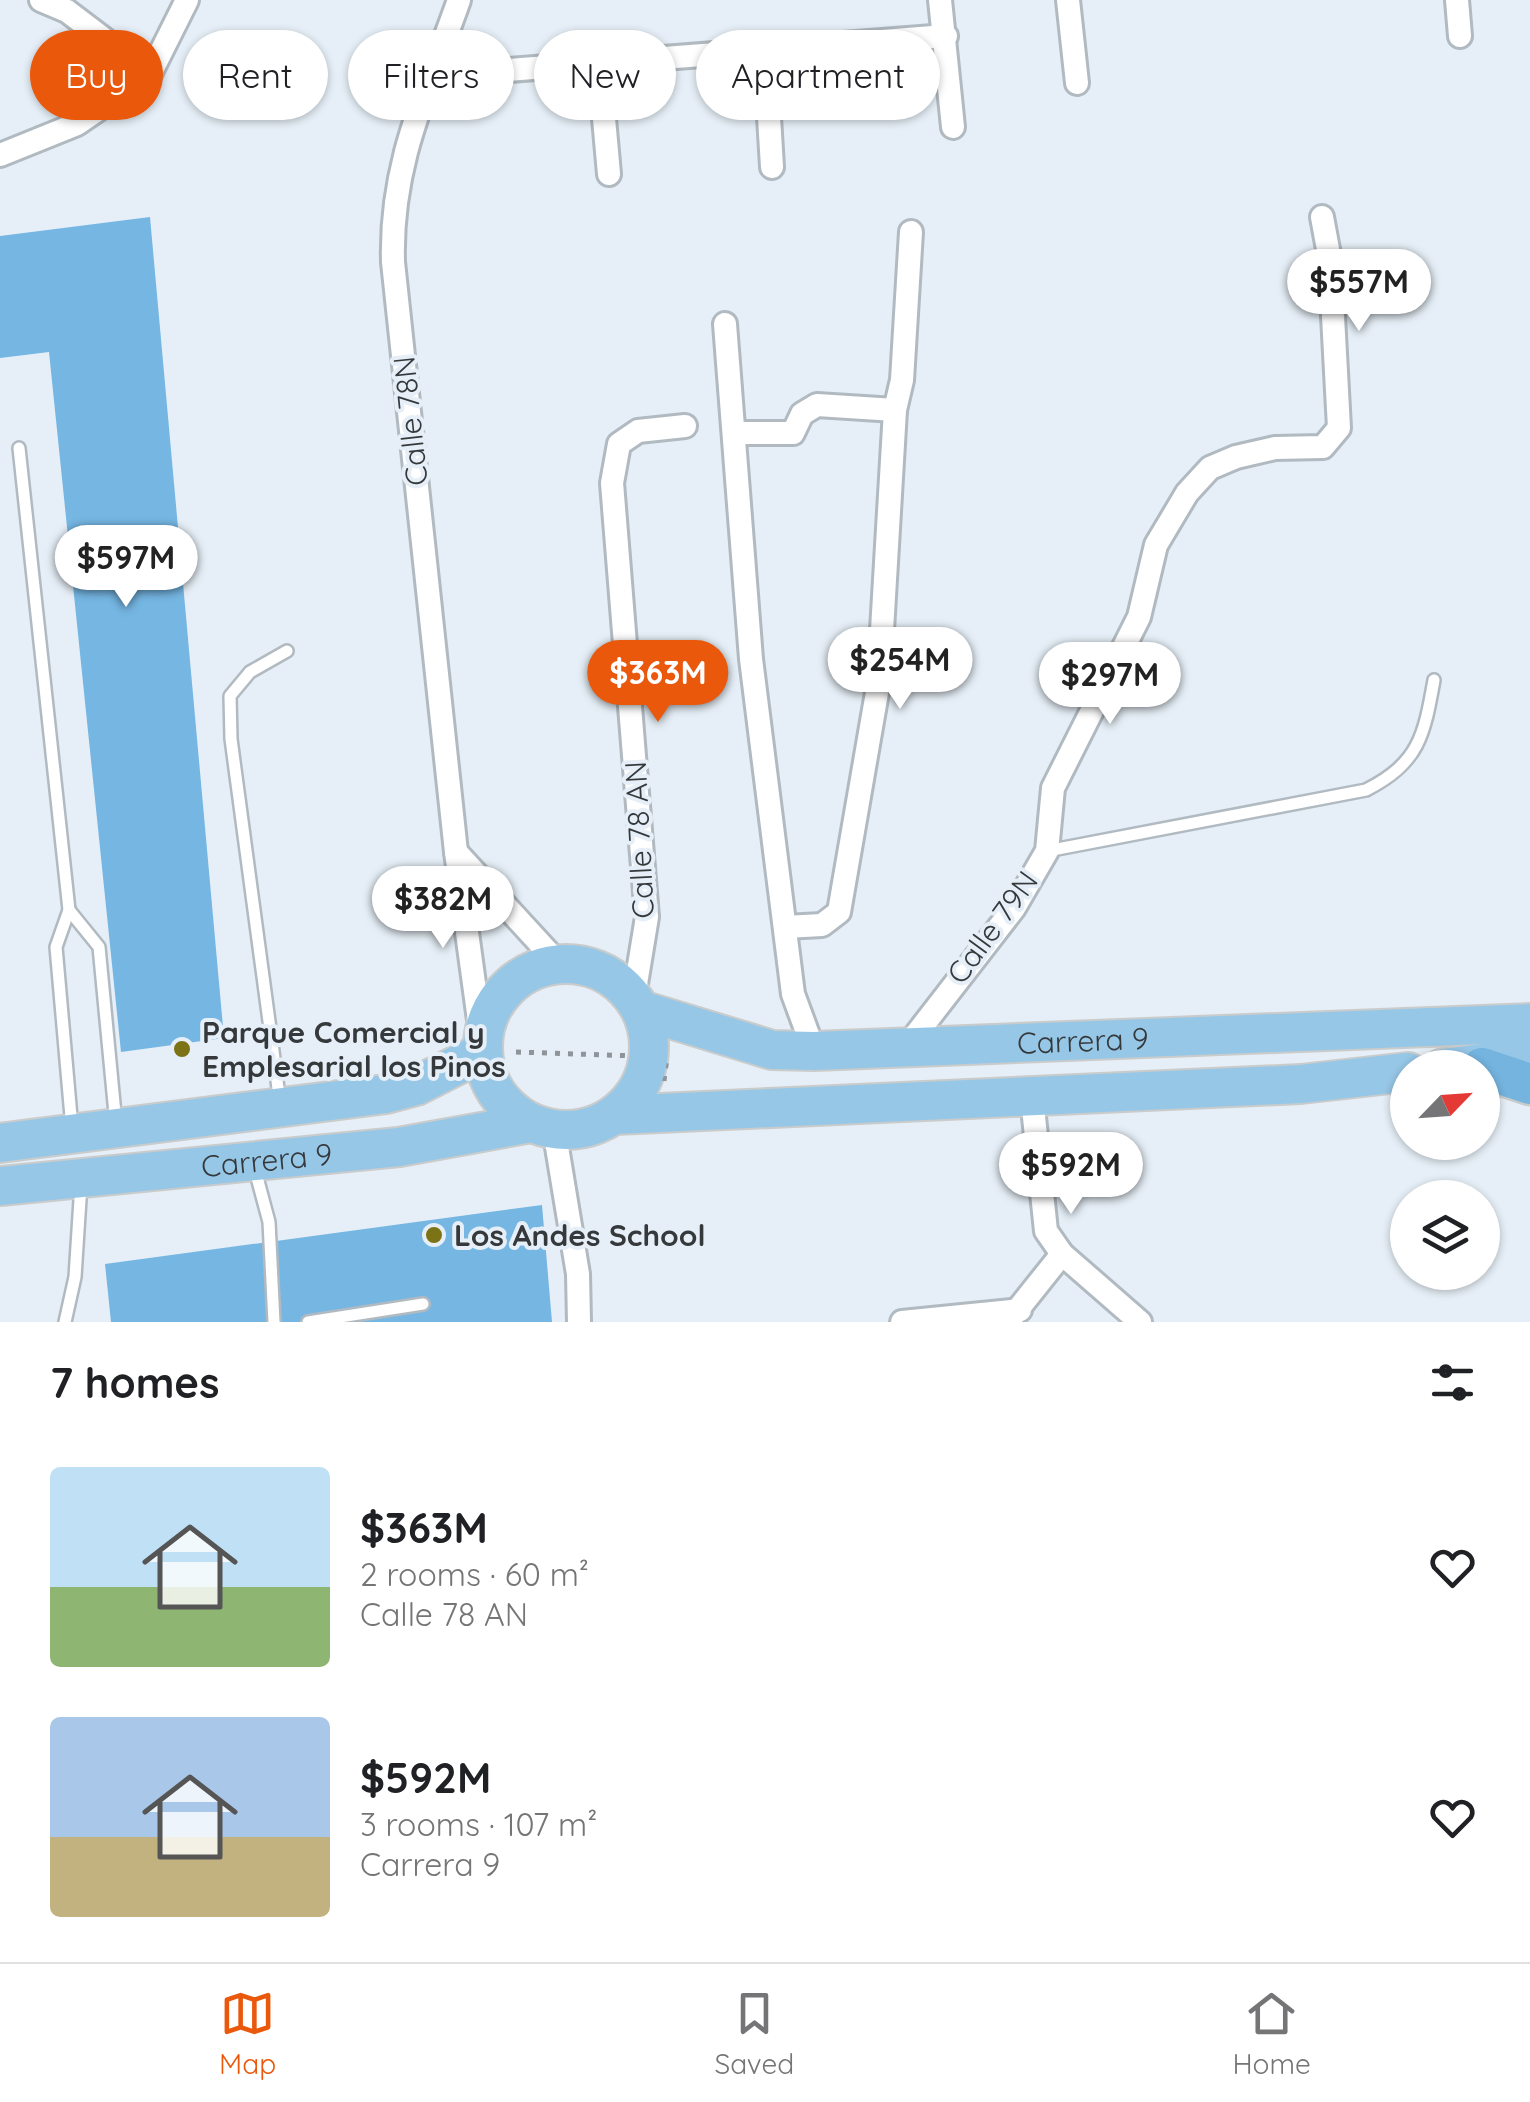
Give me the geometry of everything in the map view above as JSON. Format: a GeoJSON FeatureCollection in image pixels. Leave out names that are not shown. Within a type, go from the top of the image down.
{"type":"FeatureCollection","features":[{"type":"Feature","properties":{"kind":"highway"},"geometry":{"type":"LineString","coordinates":[[1500,1076],[1530,1084]]}},
{"type":"Feature","properties":{"kind":"main road","name":"Carrera 9"},"geometry":{"type":"LineString","coordinates":[[557,962],[595,967],[616,979],[648,1008],[772,1050],[904,1050],[1530,1023]]}},
{"type":"Feature","properties":{"kind":"main road"},"geometry":{"type":"LineString","coordinates":[[542,1126],[507,1106],[490,1081],[482,1046],[493,1004],[520,976],[557,962]]}},
{"type":"Feature","properties":{"kind":"main road"},"geometry":{"type":"LineString","coordinates":[[615,1115],[632,1099],[658,1056],[648,1008]]}},
{"type":"Feature","properties":{"kind":"main road","name":"Carrera 9"},"geometry":{"type":"LineString","coordinates":[[0,1142],[416,1086],[482,1046]]}},
{"type":"Feature","properties":{"kind":"main road"},"geometry":{"type":"LineString","coordinates":[[1500,1062],[1530,1058]]}},
{"type":"Feature","properties":{"kind":"main road","name":"Carrera 9"},"geometry":{"type":"LineString","coordinates":[[0,1186],[399,1147],[542,1126],[575,1130],[615,1115],[1301,1084],[1390,1074]]}},
{"type":"Feature","properties":{"kind":"street"},"geometry":{"type":"LineString","coordinates":[[42,0],[68,11],[93,30]]}},
{"type":"Feature","properties":{"kind":"street"},"geometry":{"type":"LineString","coordinates":[[163,48],[187,0]]}},
{"type":"Feature","properties":{"kind":"street","name":"Calle 78N"},"geometry":{"type":"LineString","coordinates":[[448,30],[459,0]]}},
{"type":"Feature","properties":{"kind":"street"},"geometry":{"type":"LineString","coordinates":[[940,0],[953,128]]}},
{"type":"Feature","properties":{"kind":"street"},"geometry":{"type":"LineString","coordinates":[[1068,0],[1077,83]]}},
{"type":"Feature","properties":{"kind":"street"},"geometry":{"type":"LineString","coordinates":[[1457,0],[1460,36]]}},
{"type":"Feature","properties":{"kind":"street"},"geometry":{"type":"LineString","coordinates":[[940,36],[946,36]]}},
{"type":"Feature","properties":{"kind":"street"},"geometry":{"type":"LineString","coordinates":[[0,155],[83,120]]}},
{"type":"Feature","properties":{"kind":"street","name":"Calle 78N"},"geometry":{"type":"LineString","coordinates":[[416,120],[401,160],[392,210],[393,262],[456,852],[482,1046]]}},
{"type":"Feature","properties":{"kind":"street"},"geometry":{"type":"LineString","coordinates":[[604,120],[608,174]]}},
{"type":"Feature","properties":{"kind":"street"},"geometry":{"type":"LineString","coordinates":[[769,120],[772,167]]}},
{"type":"Feature","properties":{"kind":"street","name":"Calle 79N"},"geometry":{"type":"LineString","coordinates":[[904,1050],[1014,908],[1047,851],[1053,788],[1139,617],[1156,545],[1187,493],[1210,468],[1236,456],[1275,448],[1323,447],[1339,428],[1330,260],[1322,217]]}},
{"type":"Feature","properties":{"kind":"street"},"geometry":{"type":"LineString","coordinates":[[786,927],[822,925],[838,912],[879,681],[912,232]]}},
{"type":"Feature","properties":{"kind":"street"},"geometry":{"type":"LineString","coordinates":[[725,324],[751,659],[794,994],[814,1051]]}},
{"type":"Feature","properties":{"kind":"street"},"geometry":{"type":"LineString","coordinates":[[735,433],[792,432],[802,414],[817,406],[896,410]]}},
{"type":"Feature","properties":{"kind":"street","name":"Calle 78 AN"},"geometry":{"type":"LineString","coordinates":[[648,1008],[647,917],[612,483],[619,444],[638,431],[685,426]]}},
{"type":"Feature","properties":{"kind":"street"},"geometry":{"type":"LineString","coordinates":[[456,852],[557,962]]}},
{"type":"Feature","properties":{"kind":"street"},"geometry":{"type":"LineString","coordinates":[[1032,1098],[1046,1231],[1062,1254],[1140,1322]]}},
{"type":"Feature","properties":{"kind":"street"},"geometry":{"type":"LineString","coordinates":[[542,1126],[578,1274],[579,1322]]}},
{"type":"Feature","properties":{"kind":"street"},"geometry":{"type":"LineString","coordinates":[[902,1322],[1017,1318],[1062,1254]]}},
{"type":"Feature","properties":{"kind":"lane"},"geometry":{"type":"LineString","coordinates":[[19,448],[70,910],[56,947],[73,1134]]}},
{"type":"Feature","properties":{"kind":"lane"},"geometry":{"type":"LineString","coordinates":[[281,1107],[232,739],[230,696],[250,672],[287,650]]}},
{"type":"Feature","properties":{"kind":"lane"},"geometry":{"type":"LineString","coordinates":[[1047,851],[1366,790],[1400,773],[1425,733],[1434,680]]}},
{"type":"Feature","properties":{"kind":"lane"},"geometry":{"type":"LineString","coordinates":[[70,910],[99,947],[116,1128]]}},
{"type":"Feature","properties":{"kind":"lane"},"geometry":{"type":"LineString","coordinates":[[252,1162],[268,1222],[274,1322]]}},
{"type":"Feature","properties":{"kind":"lane"},"geometry":{"type":"LineString","coordinates":[[65,1322],[75,1277],[82,1179]]}},
{"type":"Feature","properties":{"kind":"lane"},"geometry":{"type":"LineString","coordinates":[[308,1322],[423,1304]]}},
{"type":"Feature","properties":{"kind":"path"},"geometry":{"type":"LineString","coordinates":[[648,1008],[658,1056],[659,1113]]}},
{"type":"Feature","properties":{"kind":"path"},"geometry":{"type":"LineString","coordinates":[[482,1046],[658,1056]]}},
{"type":"Feature","properties":{"kind":"building"},"geometry":{"type":"Polygon","coordinates":[[[150,217],[224,1038],[121,1052],[49,352],[0,358],[0,236],[150,217]]]}},
{"type":"Feature","properties":{"kind":"building","name":"Los Andes School"},"geometry":{"type":"Polygon","coordinates":[[[542,1205],[552,1322],[111,1322],[105,1264],[542,1205]]]}},
{"type":"Feature","properties":{"kind":"place","name":"Parque Comercial y Emplesarial los Pinos"},"geometry":{"type":"Point","coordinates":[182,1049]}},
{"type":"Feature","properties":{"kind":"place","name":"Los Andes School"},"geometry":{"type":"Point","coordinates":[434,1235]}}]}
